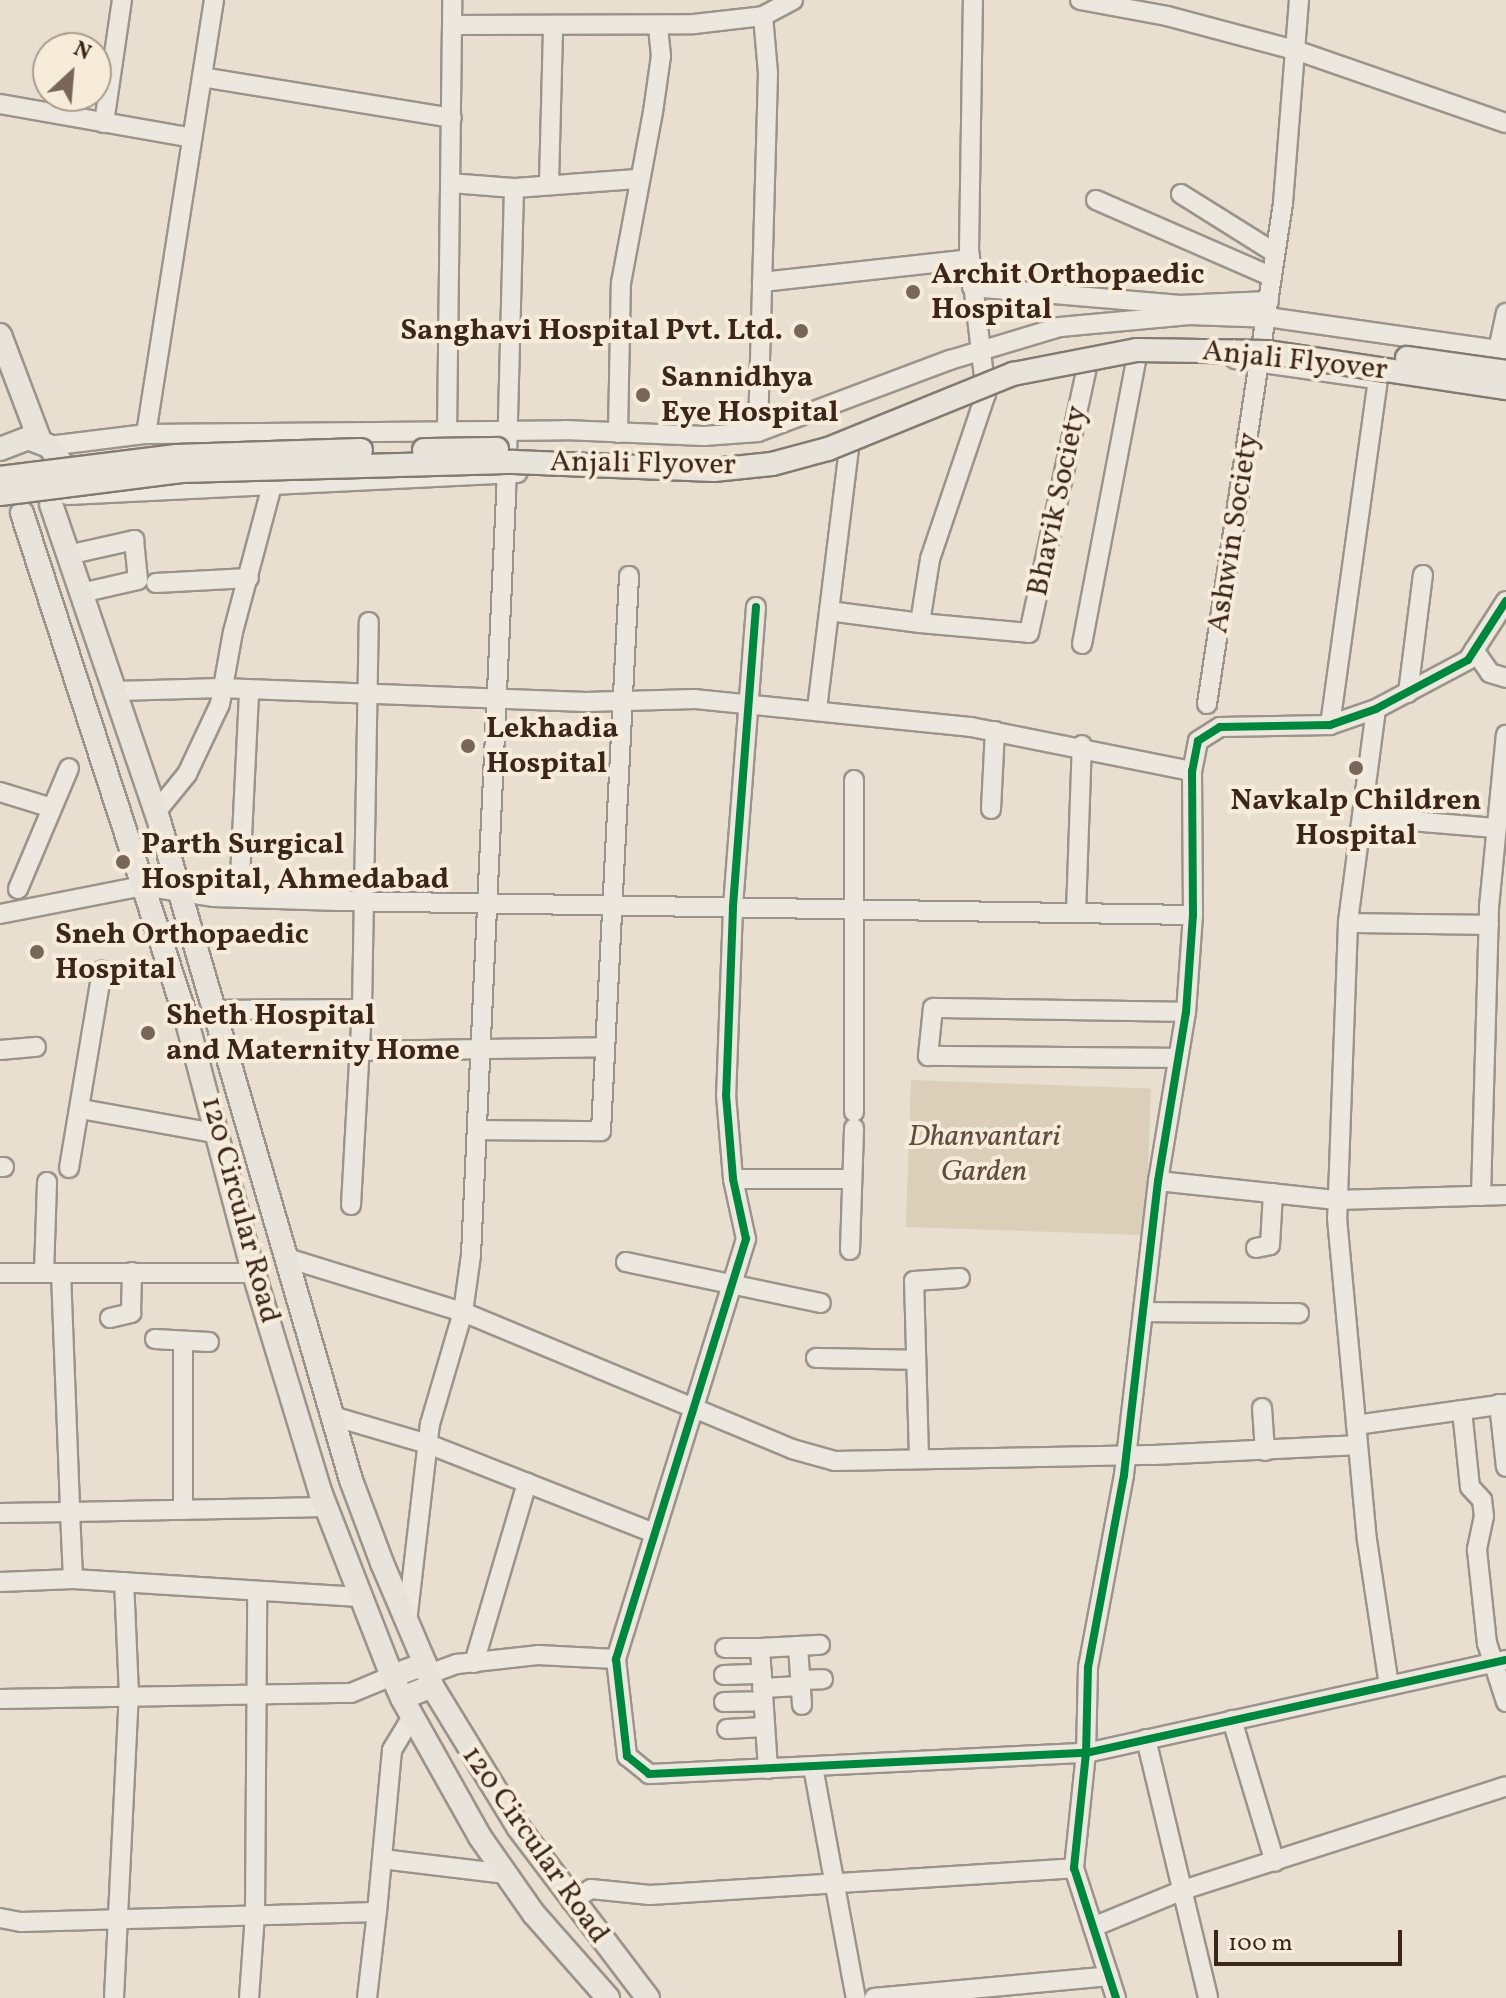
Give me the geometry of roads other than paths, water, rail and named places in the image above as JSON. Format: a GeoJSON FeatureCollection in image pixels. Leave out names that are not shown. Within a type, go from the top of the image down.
{"type":"FeatureCollection","features":[{"type":"Feature","properties":{"kind":"main road"},"geometry":{"type":"LineString","coordinates":[[0,335],[44,443],[62,464],[54,500],[5,504]]}},
{"type":"Feature","properties":{"kind":"main road","name":"Anjali Flyover"},"geometry":{"type":"LineString","coordinates":[[0,478],[119,461],[217,454],[463,448],[713,455],[770,449],[823,435],[1008,360],[1136,337],[1270,338],[1506,372]]}},
{"type":"Feature","properties":{"kind":"main road","name":"Anjali Flyover"},"geometry":{"type":"LineString","coordinates":[[5,504],[182,471],[514,462],[714,470],[772,464],[828,449],[1013,374],[1137,350],[1267,352],[1506,388]]}},
{"type":"Feature","properties":{"kind":"main road"},"geometry":{"type":"LineString","coordinates":[[0,449],[16,440],[44,443]]}},
{"type":"Feature","properties":{"kind":"main road","name":"120 Circular Road"},"geometry":{"type":"LineString","coordinates":[[54,500],[180,891],[332,1416],[407,1623],[464,1745],[571,1901],[648,1998]]}},
{"type":"Feature","properties":{"kind":"main road","name":"120 Circular Road"},"geometry":{"type":"LineString","coordinates":[[5,504],[143,886],[220,1134],[254,1273],[326,1507],[359,1597],[406,1708],[506,1874],[608,1998]]}},
{"type":"Feature","properties":{"kind":"main road"},"geometry":{"type":"LineString","coordinates":[[392,1676],[429,1675]]}},
{"type":"Feature","properties":{"kind":"main road"},"geometry":{"type":"LineString","coordinates":[[406,1708],[429,1675]]}},
{"type":"Feature","properties":{"kind":"street"},"geometry":{"type":"LineString","coordinates":[[104,123],[122,0]]}},
{"type":"Feature","properties":{"kind":"street"},"geometry":{"type":"LineString","coordinates":[[146,434],[214,0]]}},
{"type":"Feature","properties":{"kind":"street"},"geometry":{"type":"LineString","coordinates":[[447,433],[452,0]]}},
{"type":"Feature","properties":{"kind":"street"},"geometry":{"type":"LineString","coordinates":[[454,25],[658,25],[763,16],[793,0]]}},
{"type":"Feature","properties":{"kind":"street"},"geometry":{"type":"LineString","coordinates":[[829,611],[920,623],[930,559],[986,394],[970,259],[973,0]]}},
{"type":"Feature","properties":{"kind":"street"},"geometry":{"type":"LineString","coordinates":[[1080,0],[1167,16],[1295,50],[1506,123]]}},
{"type":"Feature","properties":{"kind":"street","name":"Ashwin Society"},"geometry":{"type":"LineString","coordinates":[[1207,704],[1272,277],[1299,0]]}},
{"type":"Feature","properties":{"kind":"street"},"geometry":{"type":"LineString","coordinates":[[758,432],[768,73],[763,16]]}},
{"type":"Feature","properties":{"kind":"street"},"geometry":{"type":"LineString","coordinates":[[618,433],[621,283],[661,56],[658,25]]}},
{"type":"Feature","properties":{"kind":"street"},"geometry":{"type":"LineString","coordinates":[[549,183],[553,26]]}},
{"type":"Feature","properties":{"kind":"street"},"geometry":{"type":"LineString","coordinates":[[202,77],[452,118]]}},
{"type":"Feature","properties":{"kind":"street"},"geometry":{"type":"LineString","coordinates":[[0,104],[192,138]]}},
{"type":"Feature","properties":{"kind":"street"},"geometry":{"type":"LineString","coordinates":[[451,183],[514,188],[549,183],[638,179]]}},
{"type":"Feature","properties":{"kind":"street"},"geometry":{"type":"LineString","coordinates":[[407,1623],[428,1444],[463,1312],[479,1130],[507,473],[514,188]]}},
{"type":"Feature","properties":{"kind":"street"},"geometry":{"type":"LineString","coordinates":[[1181,194],[1275,253]]}},
{"type":"Feature","properties":{"kind":"street"},"geometry":{"type":"LineString","coordinates":[[1096,200],[1272,277]]}},
{"type":"Feature","properties":{"kind":"street"},"geometry":{"type":"LineString","coordinates":[[762,282],[970,259]]}},
{"type":"Feature","properties":{"kind":"street"},"geometry":{"type":"LineString","coordinates":[[972,287],[1266,310],[1502,350],[1506,313]]}},
{"type":"Feature","properties":{"kind":"street"},"geometry":{"type":"LineString","coordinates":[[44,443],[146,434],[758,432],[983,351],[1060,327],[1266,310]]}},
{"type":"Feature","properties":{"kind":"street"},"geometry":{"type":"LineString","coordinates":[[1082,644],[1136,361]]}},
{"type":"Feature","properties":{"kind":"street"},"geometry":{"type":"LineString","coordinates":[[54,500],[273,482],[507,473],[730,479],[849,449],[986,394],[1087,368],[1136,361],[1260,363],[1506,397]]}},
{"type":"Feature","properties":{"kind":"street","name":"Bhavik Society"},"geometry":{"type":"LineString","coordinates":[[920,623],[1029,633],[1087,368]]}},
{"type":"Feature","properties":{"kind":"street"},"geometry":{"type":"LineString","coordinates":[[1330,725],[1378,380]]}},
{"type":"Feature","properties":{"kind":"street"},"geometry":{"type":"LineString","coordinates":[[817,709],[849,449]]}},
{"type":"Feature","properties":{"kind":"street"},"geometry":{"type":"LineString","coordinates":[[156,812],[173,796],[210,731],[273,482]]}},
{"type":"Feature","properties":{"kind":"street"},"geometry":{"type":"LineString","coordinates":[[72,554],[134,540],[138,580],[85,592]]}},
{"type":"Feature","properties":{"kind":"street"},"geometry":{"type":"LineString","coordinates":[[1408,693],[1423,575]]}},
{"type":"Feature","properties":{"kind":"street"},"geometry":{"type":"LineString","coordinates":[[479,1130],[601,1131],[620,701],[629,576]]}},
{"type":"Feature","properties":{"kind":"street"},"geometry":{"type":"LineString","coordinates":[[156,583],[249,578]]}},
{"type":"Feature","properties":{"kind":"street"},"geometry":{"type":"LineString","coordinates":[[1116,1998],[1074,1868],[1086,1753],[1088,1667],[1128,1452],[1143,1312],[1161,1197],[1158,1181],[1186,1012],[1193,915],[1192,771],[1198,741],[1220,727],[1330,725],[1376,709],[1468,660],[1506,601]]}},
{"type":"Feature","properties":{"kind":"street"},"geometry":{"type":"LineString","coordinates":[[756,607],[733,908],[726,1095],[733,1179],[746,1239],[616,1659],[627,1756],[649,1774],[1086,1753],[1500,1661]]}},
{"type":"Feature","properties":{"kind":"street"},"geometry":{"type":"LineString","coordinates":[[351,1205],[362,1009],[369,622]]}},
{"type":"Feature","properties":{"kind":"street"},"geometry":{"type":"LineString","coordinates":[[1474,650],[1490,673],[1506,678]]}},
{"type":"Feature","properties":{"kind":"street"},"geometry":{"type":"LineString","coordinates":[[117,691],[221,688],[249,692],[750,703],[995,731],[1082,745],[1192,771]]}},
{"type":"Feature","properties":{"kind":"street"},"geometry":{"type":"LineString","coordinates":[[239,898],[249,692]]}},
{"type":"Feature","properties":{"kind":"street"},"geometry":{"type":"LineString","coordinates":[[1376,709],[1348,923],[1337,1200],[1358,1445],[1389,1685]]}},
{"type":"Feature","properties":{"kind":"street"},"geometry":{"type":"LineString","coordinates":[[991,809],[995,731]]}},
{"type":"Feature","properties":{"kind":"street"},"geometry":{"type":"LineString","coordinates":[[1481,1196],[1489,925],[1506,735]]}},
{"type":"Feature","properties":{"kind":"street"},"geometry":{"type":"LineString","coordinates":[[1076,913],[1082,745]]}},
{"type":"Feature","properties":{"kind":"street"},"geometry":{"type":"LineString","coordinates":[[69,768],[52,808],[9,888],[5,913],[143,886],[239,898],[857,912],[1193,915]]}},
{"type":"Feature","properties":{"kind":"street"},"geometry":{"type":"LineString","coordinates":[[850,1250],[857,912],[854,780]]}},
{"type":"Feature","properties":{"kind":"street"},"geometry":{"type":"LineString","coordinates":[[0,792],[52,808]]}},
{"type":"Feature","properties":{"kind":"street"},"geometry":{"type":"LineString","coordinates":[[1362,817],[1496,828]]}},
{"type":"Feature","properties":{"kind":"street"},"geometry":{"type":"LineString","coordinates":[[1348,923],[1489,925]]}},
{"type":"Feature","properties":{"kind":"street"},"geometry":{"type":"LineString","coordinates":[[69,1168],[102,971]]}},
{"type":"Feature","properties":{"kind":"street"},"geometry":{"type":"LineString","coordinates":[[1178,1058],[928,1056],[933,1008],[1186,1012]]}},
{"type":"Feature","properties":{"kind":"street"},"geometry":{"type":"LineString","coordinates":[[215,1010],[362,1009]]}},
{"type":"Feature","properties":{"kind":"street"},"geometry":{"type":"LineString","coordinates":[[0,1050],[36,1047]]}},
{"type":"Feature","properties":{"kind":"street"},"geometry":{"type":"LineString","coordinates":[[359,1051],[605,1047]]}},
{"type":"Feature","properties":{"kind":"street"},"geometry":{"type":"LineString","coordinates":[[81,1109],[220,1134]]}},
{"type":"Feature","properties":{"kind":"street"},"geometry":{"type":"LineString","coordinates":[[733,1179],[852,1179]]}},
{"type":"Feature","properties":{"kind":"street"},"geometry":{"type":"LineString","coordinates":[[1158,1181],[1337,1200],[1506,1195]]}},
{"type":"Feature","properties":{"kind":"street"},"geometry":{"type":"LineString","coordinates":[[47,1182],[73,1579]]}},
{"type":"Feature","properties":{"kind":"street"},"geometry":{"type":"LineString","coordinates":[[1256,1248],[1270,1245],[1273,1193]]}},
{"type":"Feature","properties":{"kind":"street"},"geometry":{"type":"LineString","coordinates":[[287,1258],[463,1312],[792,1449],[835,1461],[1265,1451],[1358,1445]]}},
{"type":"Feature","properties":{"kind":"street"},"geometry":{"type":"LineString","coordinates":[[626,1262],[821,1303]]}},
{"type":"Feature","properties":{"kind":"street"},"geometry":{"type":"LineString","coordinates":[[110,1318],[131,1313],[132,1272]]}},
{"type":"Feature","properties":{"kind":"street"},"geometry":{"type":"LineString","coordinates":[[0,1273],[254,1273]]}},
{"type":"Feature","properties":{"kind":"street"},"geometry":{"type":"LineString","coordinates":[[919,1458],[914,1281],[960,1278]]}},
{"type":"Feature","properties":{"kind":"street"},"geometry":{"type":"LineString","coordinates":[[1143,1312],[1299,1313]]}},
{"type":"Feature","properties":{"kind":"street"},"geometry":{"type":"LineString","coordinates":[[155,1339],[209,1342]]}},
{"type":"Feature","properties":{"kind":"street"},"geometry":{"type":"LineString","coordinates":[[183,1341],[183,1510]]}},
{"type":"Feature","properties":{"kind":"street"},"geometry":{"type":"LineString","coordinates":[[816,1358],[916,1360]]}},
{"type":"Feature","properties":{"kind":"street"},"geometry":{"type":"LineString","coordinates":[[1356,1425],[1503,1404],[1506,1467]]}},
{"type":"Feature","properties":{"kind":"street"},"geometry":{"type":"LineString","coordinates":[[1262,1408],[1265,1451]]}},
{"type":"Feature","properties":{"kind":"street"},"geometry":{"type":"LineString","coordinates":[[1462,1410],[1470,1487],[1482,1500],[1484,1516],[1477,1550],[1506,1702]]}},
{"type":"Feature","properties":{"kind":"street"},"geometry":{"type":"LineString","coordinates":[[332,1416],[428,1444],[654,1533]]}},
{"type":"Feature","properties":{"kind":"street"},"geometry":{"type":"LineString","coordinates":[[474,1663],[527,1483]]}},
{"type":"Feature","properties":{"kind":"street"},"geometry":{"type":"LineString","coordinates":[[0,1513],[326,1507]]}},
{"type":"Feature","properties":{"kind":"street"},"geometry":{"type":"LineString","coordinates":[[0,1582],[73,1579],[359,1597]]}},
{"type":"Feature","properties":{"kind":"street"},"geometry":{"type":"LineString","coordinates":[[114,1998],[129,1695],[124,1582]]}},
{"type":"Feature","properties":{"kind":"street"},"geometry":{"type":"LineString","coordinates":[[249,1998],[255,1915],[257,1591]]}},
{"type":"Feature","properties":{"kind":"street"},"geometry":{"type":"LineString","coordinates":[[725,1648],[820,1645]]}},
{"type":"Feature","properties":{"kind":"street"},"geometry":{"type":"LineString","coordinates":[[798,1646],[802,1705]]}},
{"type":"Feature","properties":{"kind":"street"},"geometry":{"type":"LineString","coordinates":[[760,1648],[768,1769]]}},
{"type":"Feature","properties":{"kind":"street"},"geometry":{"type":"LineString","coordinates":[[429,1675],[474,1663],[538,1655],[616,1659]]}},
{"type":"Feature","properties":{"kind":"street"},"geometry":{"type":"LineString","coordinates":[[724,1675],[762,1688]]}},
{"type":"Feature","properties":{"kind":"street"},"geometry":{"type":"LineString","coordinates":[[0,1699],[351,1693],[392,1676]]}},
{"type":"Feature","properties":{"kind":"street"},"geometry":{"type":"LineString","coordinates":[[724,1702],[762,1688],[823,1679]]}},
{"type":"Feature","properties":{"kind":"street"},"geometry":{"type":"LineString","coordinates":[[367,1998],[392,1750],[406,1708]]}},
{"type":"Feature","properties":{"kind":"street"},"geometry":{"type":"LineString","coordinates":[[1232,1720],[1275,1862]]}},
{"type":"Feature","properties":{"kind":"street"},"geometry":{"type":"LineString","coordinates":[[727,1729],[764,1727]]}},
{"type":"Feature","properties":{"kind":"street"},"geometry":{"type":"LineString","coordinates":[[1146,1739],[1208,1998]]}},
{"type":"Feature","properties":{"kind":"street"},"geometry":{"type":"LineString","coordinates":[[813,1767],[856,1998]]}},
{"type":"Feature","properties":{"kind":"street"},"geometry":{"type":"LineString","coordinates":[[1093,1927],[1183,1890],[1506,1786]]}},
{"type":"Feature","properties":{"kind":"street"},"geometry":{"type":"LineString","coordinates":[[382,1859],[506,1874]]}},
{"type":"Feature","properties":{"kind":"street"},"geometry":{"type":"LineString","coordinates":[[571,1901],[591,1889],[650,1895],[1074,1868]]}},
{"type":"Feature","properties":{"kind":"street"},"geometry":{"type":"LineString","coordinates":[[0,1918],[120,1919],[377,1912]]}},
{"type":"Feature","properties":{"kind":"street"},"geometry":{"type":"LineString","coordinates":[[874,1998],[1002,1992],[1109,1976]]}},
{"type":"Feature","properties":{"kind":"place","name":"Archit Orthopaedic Hospital"},"geometry":{"type":"Point","coordinates":[913,292]}},
{"type":"Feature","properties":{"kind":"place","name":"Sanghavi Hospital Pvt. Ltd."},"geometry":{"type":"Point","coordinates":[801,331]}},
{"type":"Feature","properties":{"kind":"place","name":"Sannidhya Eye Hospital"},"geometry":{"type":"Point","coordinates":[643,395]}},
{"type":"Feature","properties":{"kind":"place","name":"Lekhadia Hospital"},"geometry":{"type":"Point","coordinates":[468,746]}},
{"type":"Feature","properties":{"kind":"place","name":"Navkalp Children Hospital"},"geometry":{"type":"Point","coordinates":[1356,768]}},
{"type":"Feature","properties":{"kind":"place","name":"Parth Surgical Hospital, Ahmedabad"},"geometry":{"type":"Point","coordinates":[123,862]}},
{"type":"Feature","properties":{"kind":"place","name":"Sneh Orthopaedic Hospital"},"geometry":{"type":"Point","coordinates":[37,952]}},
{"type":"Feature","properties":{"kind":"place","name":"Sheth Hospital and Maternity Home"},"geometry":{"type":"Point","coordinates":[148,1033]}},
{"type":"Feature","properties":{"kind":"park label","name":"Dhanvantari Garden"},"geometry":{"type":"Point","coordinates":[984,1154]}}]}
